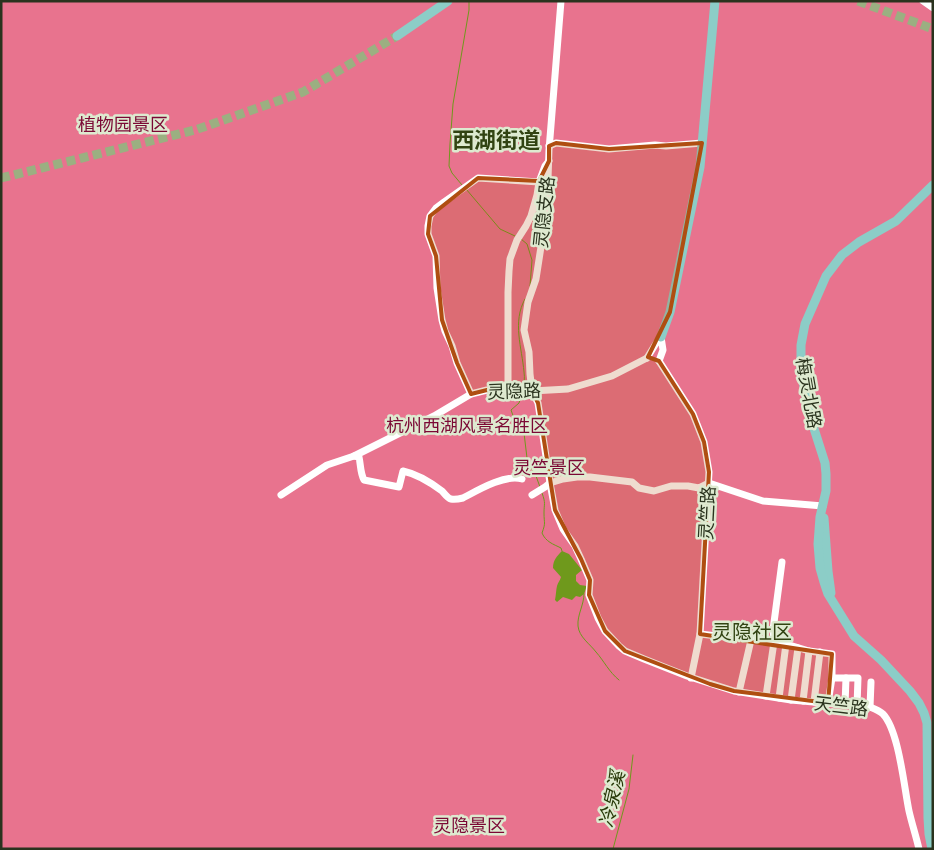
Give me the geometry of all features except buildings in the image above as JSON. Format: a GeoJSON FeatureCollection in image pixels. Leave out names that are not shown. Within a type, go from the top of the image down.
{"type":"FeatureCollection","features":[{"type":"Feature","properties":{"kind":"main road"},"geometry":{"type":"LineString","coordinates":[[398,36],[448,1]]}},
{"type":"Feature","properties":{"kind":"main road"},"geometry":{"type":"LineString","coordinates":[[661,337],[672,303],[700,167],[715,1]]}},
{"type":"Feature","properties":{"kind":"main road","name":"梅灵北路"},"geometry":{"type":"LineString","coordinates":[[932,849],[929,834],[924,725],[909,695],[881,660],[854,636],[828,594],[824,582],[818,556],[819,530],[826,492],[825,463],[810,416],[801,370],[801,345],[805,324],[826,276],[842,255],[859,242],[896,221],[933,185]]}},
{"type":"Feature","properties":{"kind":"street","name":"灵隐支路"},"geometry":{"type":"LineString","coordinates":[[541,489],[538,403],[530,391],[529,352],[524,330],[528,302],[536,279],[545,225],[549,188],[549,146],[561,1]]}},
{"type":"Feature","properties":{"kind":"street"},"geometry":{"type":"LineString","coordinates":[[922,1],[933,8]]}},
{"type":"Feature","properties":{"kind":"street"},"geometry":{"type":"LineString","coordinates":[[549,146],[556,143],[609,149],[702,143]]}},
{"type":"Feature","properties":{"kind":"street"},"geometry":{"type":"LineString","coordinates":[[506,390],[508,382],[510,259],[518,238],[531,216],[539,182],[549,161]]}},
{"type":"Feature","properties":{"kind":"street"},"geometry":{"type":"LineString","coordinates":[[471,394],[457,363],[442,320],[437,288],[436,256],[428,234],[430,216],[436,208],[478,178],[539,182]]}},
{"type":"Feature","properties":{"kind":"street"},"geometry":{"type":"LineString","coordinates":[[661,337],[663,350],[659,360],[647,358],[655,345],[661,337]]}},
{"type":"Feature","properties":{"kind":"street","name":"灵隐路"},"geometry":{"type":"LineString","coordinates":[[281,495],[327,465],[354,456],[434,416],[471,394],[487,390],[530,391],[568,389],[612,376],[647,358]]}},
{"type":"Feature","properties":{"kind":"street","name":"灵竺路"},"geometry":{"type":"LineString","coordinates":[[659,360],[698,425],[704,442],[709,472],[700,634],[691,678]]}},
{"type":"Feature","properties":{"kind":"street"},"geometry":{"type":"LineString","coordinates":[[354,456],[359,457],[361,463],[360,470],[364,480],[399,486],[403,471],[424,479],[449,499],[463,498],[499,481],[514,478],[522,479]]}},
{"type":"Feature","properties":{"kind":"street"},"geometry":{"type":"LineString","coordinates":[[541,489],[563,479],[590,477],[632,482],[639,488],[654,490],[671,486],[699,488],[709,483],[764,501],[823,506]]}},
{"type":"Feature","properties":{"kind":"street","name":"天竺路"},"geometry":{"type":"LineString","coordinates":[[541,489],[555,510],[563,530],[575,546],[581,559],[590,580],[589,594],[605,631],[625,651],[691,678],[739,692],[791,700],[870,707],[883,714],[895,736],[909,812],[919,849]]}},
{"type":"Feature","properties":{"kind":"street"},"geometry":{"type":"LineString","coordinates":[[766,696],[774,642],[773,630],[782,562]]}},
{"type":"Feature","properties":{"kind":"street"},"geometry":{"type":"LineString","coordinates":[[700,634],[774,642],[810,651],[832,654],[832,678],[828,703]]}},
{"type":"Feature","properties":{"kind":"street"},"geometry":{"type":"LineString","coordinates":[[739,692],[751,640]]}},
{"type":"Feature","properties":{"kind":"street"},"geometry":{"type":"LineString","coordinates":[[779,698],[786,644]]}},
{"type":"Feature","properties":{"kind":"street"},"geometry":{"type":"LineString","coordinates":[[791,700],[798,648]]}},
{"type":"Feature","properties":{"kind":"street"},"geometry":{"type":"LineString","coordinates":[[803,701],[810,651]]}},
{"type":"Feature","properties":{"kind":"street"},"geometry":{"type":"LineString","coordinates":[[814,702],[820,652]]}},
{"type":"Feature","properties":{"kind":"street"},"geometry":{"type":"LineString","coordinates":[[832,678],[858,678],[857,706]]}},
{"type":"Feature","properties":{"kind":"street"},"geometry":{"type":"LineString","coordinates":[[845,705],[846,678]]}},
{"type":"Feature","properties":{"kind":"street"},"geometry":{"type":"LineString","coordinates":[[870,707],[871,682]]}},
{"type":"Feature","properties":{"kind":"highlighted area"},"geometry":{"type":"Polygon","coordinates":[[[556,143],[609,149],[702,143],[670,312],[648,357],[659,361],[693,414],[704,442],[709,472],[700,634],[832,654],[828,703],[734,691],[710,684],[625,651],[605,631],[589,595],[590,580],[555,510],[538,403],[532,391],[487,390],[471,394],[457,363],[442,320],[436,256],[428,234],[430,216],[478,178],[539,181],[549,161],[549,146],[556,143]]]}},
{"type":"Feature","properties":{"kind":"green space","name":"灵竺景区"},"geometry":{"type":"Polygon","coordinates":[[[1,1],[933,1],[933,849],[1,849],[1,1]]]}},
{"type":"Feature","properties":{"kind":"shaded area"},"geometry":{"type":"Polygon","coordinates":[[[562,551],[569,554],[582,570],[576,575],[576,581],[580,585],[587,586],[584,594],[580,597],[576,596],[572,600],[563,597],[557,602],[555,600],[556,589],[561,577],[553,568],[553,565],[562,551]]]}},
{"type":"Feature","properties":{"kind":"waterway"},"geometry":{"type":"LineString","coordinates":[[462,185],[449,166],[453,104],[469,1]]}},
{"type":"Feature","properties":{"kind":"waterway"},"geometry":{"type":"LineString","coordinates":[[466,189],[500,229],[515,236]]}},
{"type":"Feature","properties":{"kind":"waterway"},"geometry":{"type":"LineString","coordinates":[[521,239],[527,244],[532,260],[530,286]]}},
{"type":"Feature","properties":{"kind":"waterway"},"geometry":{"type":"LineString","coordinates":[[523,388],[524,374],[518,326],[521,308],[525,299]]}},
{"type":"Feature","properties":{"kind":"waterway"},"geometry":{"type":"LineString","coordinates":[[522,394],[519,403],[511,410],[515,421],[524,433],[527,458],[540,487]]}},
{"type":"Feature","properties":{"kind":"waterway"},"geometry":{"type":"LineString","coordinates":[[542,493],[544,499],[544,525],[542,533],[548,541],[561,548],[562,551]]}},
{"type":"Feature","properties":{"kind":"waterway"},"geometry":{"type":"LineString","coordinates":[[584,594],[579,618],[579,630],[612,674],[619,680]]}},
{"type":"Feature","properties":{"kind":"waterway","name":"冷泉溪"},"geometry":{"type":"LineString","coordinates":[[613,849],[629,789],[633,755]]}},
{"type":"Feature","properties":{"kind":"tunnel"},"geometry":{"type":"LineString","coordinates":[[858,1],[933,29]]}},
{"type":"Feature","properties":{"kind":"tunnel"},"geometry":{"type":"LineString","coordinates":[[1,178],[195,130],[303,92],[397,36]]}},
{"type":"Feature","properties":{"kind":"district","name":"西湖街道"},"geometry":{"type":"Point","coordinates":[496,140]}},
{"type":"Feature","properties":{"kind":"district","name":"灵隐社区"},"geometry":{"type":"Point","coordinates":[752,632]}},
{"type":"Feature","properties":{"kind":"park label","name":"植物园景区"},"geometry":{"type":"Point","coordinates":[123,124]}},
{"type":"Feature","properties":{"kind":"park label","name":"杭州西湖风景名胜区"},"geometry":{"type":"Point","coordinates":[467,425]}},
{"type":"Feature","properties":{"kind":"park label","name":"灵隐景区"},"geometry":{"type":"Point","coordinates":[469,825]}}]}
